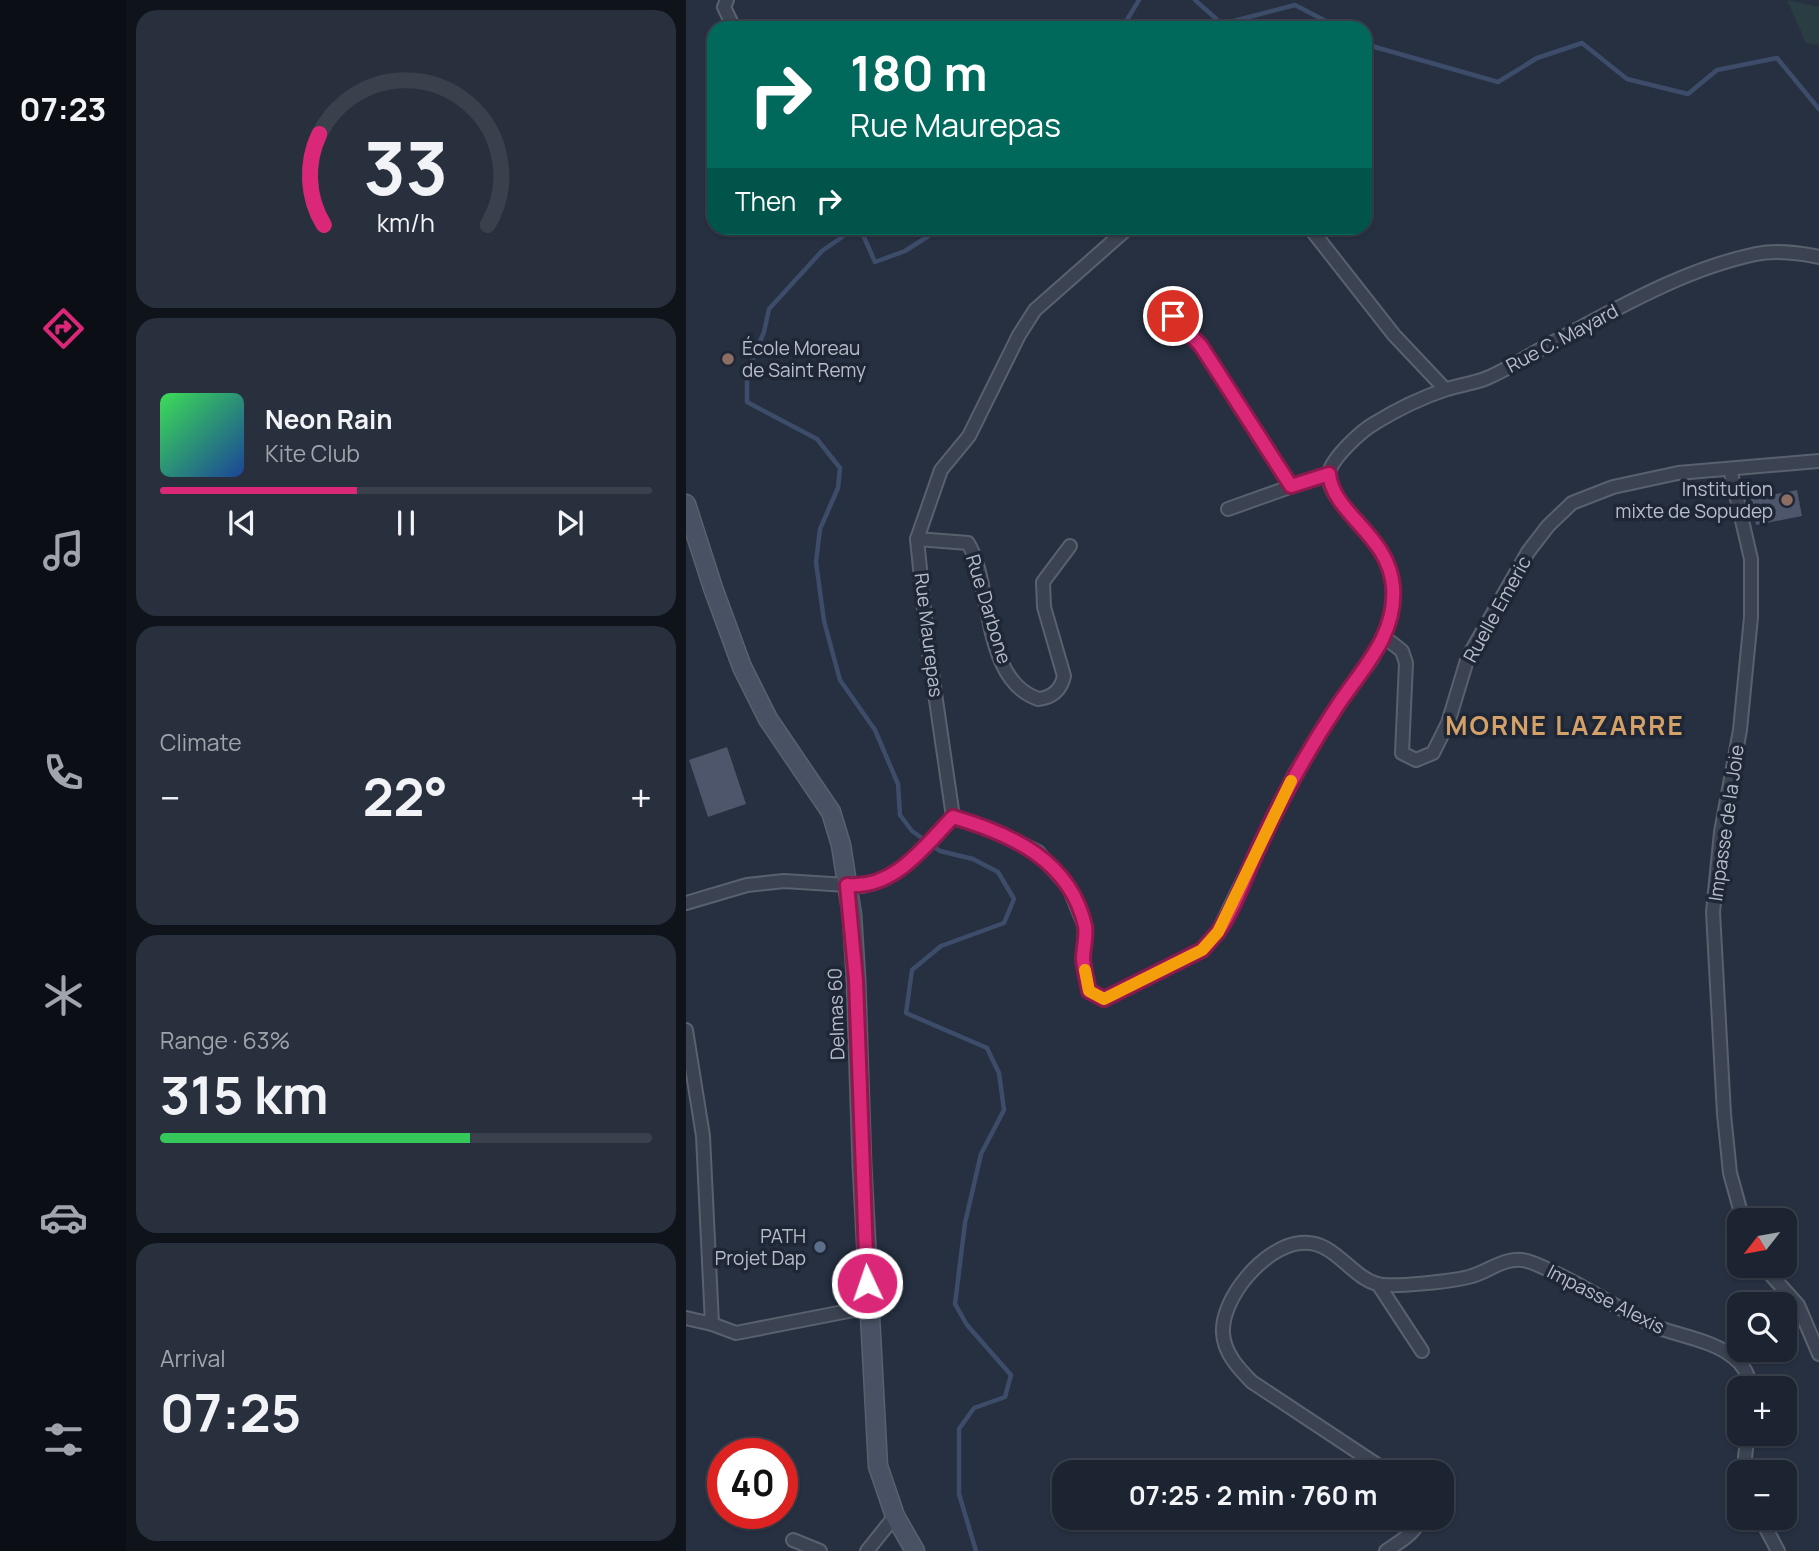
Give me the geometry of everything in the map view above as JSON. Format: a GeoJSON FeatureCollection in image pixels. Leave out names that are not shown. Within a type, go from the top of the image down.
{"type":"FeatureCollection","features":[{"type":"Feature","properties":{"kind":"street"},"geometry":{"type":"LineString","coordinates":[[727,0],[724,7],[731,21]]}},
{"type":"Feature","properties":{"kind":"street","name":"Rue Maurepas"},"geometry":{"type":"LineString","coordinates":[[953,817],[927,638],[917,539],[941,470],[969,436],[1019,335],[1035,310],[1120,235]]}},
{"type":"Feature","properties":{"kind":"street"},"geometry":{"type":"LineString","coordinates":[[1315,235],[1394,335],[1445,389]]}},
{"type":"Feature","properties":{"kind":"street","name":"Rue C. Mayard"},"geometry":{"type":"LineString","coordinates":[[1329,474],[1335,459],[1373,424],[1445,389],[1487,378],[1666,283],[1758,253],[1819,257]]}},
{"type":"Feature","properties":{"kind":"street"},"geometry":{"type":"LineString","coordinates":[[1159,300],[1201,346],[1291,486]]}},
{"type":"Feature","properties":{"kind":"street","name":"Ruelle Emeric"},"geometry":{"type":"LineString","coordinates":[[1383,636],[1402,651],[1406,663],[1402,752],[1416,760],[1433,753],[1448,723],[1468,657],[1528,552],[1548,526],[1573,503],[1613,487],[1678,473],[1818,458]]}},
{"type":"Feature","properties":{"kind":"street","name":"Impasse de la Joie"},"geometry":{"type":"LineString","coordinates":[[1730,469],[1751,559],[1751,617],[1740,730],[1721,832],[1713,912],[1725,1126],[1730,1173],[1740,1208]]}},
{"type":"Feature","properties":{"kind":"street"},"geometry":{"type":"LineString","coordinates":[[686,903],[747,885],[784,881],[862,886],[888,879],[920,852],[953,817],[991,829],[1038,852],[1069,888],[1086,927],[1083,960],[1089,991],[1104,999],[1202,950],[1218,932],[1295,773],[1338,705],[1372,659],[1392,618],[1393,587],[1388,563],[1380,546],[1336,495],[1329,474],[1228,509]]}},
{"type":"Feature","properties":{"kind":"street","name":"Delmas 60"},"geometry":{"type":"LineString","coordinates":[[686,504],[729,634],[755,694],[786,747],[831,812],[841,845],[856,980],[878,1466],[895,1516],[915,1551]]}},
{"type":"Feature","properties":{"kind":"street","name":"Rue Darbone"},"geometry":{"type":"LineString","coordinates":[[917,539],[968,543],[1000,656],[1021,689],[1038,699],[1049,696],[1062,685],[1064,676],[1044,607],[1044,582],[1070,545]]}},
{"type":"Feature","properties":{"kind":"street"},"geometry":{"type":"LineString","coordinates":[[686,1030],[703,1136],[712,1324]]}},
{"type":"Feature","properties":{"kind":"street"},"geometry":{"type":"LineString","coordinates":[[1370,1460],[1252,1382],[1227,1350],[1223,1335],[1224,1319],[1244,1279],[1256,1265],[1286,1245],[1303,1242],[1320,1245],[1378,1284],[1422,1351]]}},
{"type":"Feature","properties":{"kind":"street","name":"Impasse Alexis"},"geometry":{"type":"LineString","coordinates":[[1378,1284],[1458,1280],[1511,1260],[1523,1260],[1584,1286],[1653,1325],[1724,1351],[1743,1368],[1746,1376]]}},
{"type":"Feature","properties":{"kind":"street"},"geometry":{"type":"LineString","coordinates":[[1774,1278],[1798,1305],[1819,1354]]}},
{"type":"Feature","properties":{"kind":"street"},"geometry":{"type":"LineString","coordinates":[[686,1318],[712,1324],[736,1334],[869,1307]]}},
{"type":"Feature","properties":{"kind":"street"},"geometry":{"type":"LineString","coordinates":[[867,1551],[895,1516]]}},
{"type":"Feature","properties":{"kind":"street"},"geometry":{"type":"LineString","coordinates":[[1386,1551],[1414,1530]]}},
{"type":"Feature","properties":{"kind":"street"},"geometry":{"type":"LineString","coordinates":[[1767,1530],[1778,1551]]}},
{"type":"Feature","properties":{"kind":"street"},"geometry":{"type":"LineString","coordinates":[[793,1540],[820,1551]]}},
{"type":"Feature","properties":{"kind":"green space"},"geometry":{"type":"Polygon","coordinates":[[[1787,0],[1819,7],[1819,45],[1806,43],[1787,0]]]}},
{"type":"Feature","properties":{"kind":"building"},"geometry":{"type":"Polygon","coordinates":[[[1797,490],[1802,516],[1756,525],[1751,499],[1797,490]]]}},
{"type":"Feature","properties":{"kind":"building"},"geometry":{"type":"Polygon","coordinates":[[[727,747],[746,804],[708,817],[689,760],[727,747]]]}},
{"type":"Feature","properties":{"kind":"waterway"},"geometry":{"type":"LineString","coordinates":[[1126,21],[1139,0]]}},
{"type":"Feature","properties":{"kind":"waterway"},"geometry":{"type":"LineString","coordinates":[[1195,0],[1219,21]]}},
{"type":"Feature","properties":{"kind":"waterway"},"geometry":{"type":"LineString","coordinates":[[1234,21],[1295,5],[1326,21]]}},
{"type":"Feature","properties":{"kind":"waterway"},"geometry":{"type":"LineString","coordinates":[[1372,45],[1498,82],[1537,58],[1582,43],[1627,79],[1688,94],[1717,70],[1777,58],[1819,109]]}},
{"type":"Feature","properties":{"kind":"waterway"},"geometry":{"type":"LineString","coordinates":[[845,235],[822,251],[769,309],[764,332],[747,372],[747,402],[817,439],[840,468],[838,488],[820,529],[816,562],[824,621],[840,680],[875,730],[898,784],[900,815],[912,831],[940,851],[973,859],[998,872],[1014,899],[1004,923],[941,946],[912,970],[906,1013],[987,1048],[999,1073],[1004,1110],[981,1154],[965,1223],[955,1304],[967,1325],[1011,1375],[1005,1397],[974,1408],[959,1429],[959,1494],[976,1551]]}},
{"type":"Feature","properties":{"kind":"waterway"},"geometry":{"type":"LineString","coordinates":[[863,235],[875,262],[905,251],[930,235]]}},
{"type":"Feature","properties":{"kind":"slow traffic"},"geometry":{"type":"LineString","coordinates":[[1085,970],[1089,991],[1104,999],[1202,950],[1225,922],[1291,781]]}},
{"type":"Feature","properties":{"kind":"place","name":"École Moreau de Saint Remy"},"geometry":{"type":"Point","coordinates":[728,359]}},
{"type":"Feature","properties":{"kind":"place","name":"Institution mixte de Sopudep"},"geometry":{"type":"Point","coordinates":[1787,500]}},
{"type":"Feature","properties":{"kind":"place","name":"PATH Projet Dap"},"geometry":{"type":"Point","coordinates":[820,1247]}},
{"type":"Feature","properties":{"kind":"district","name":"MORNE LAZARRE"},"geometry":{"type":"Point","coordinates":[1565,725]}},
{"type":"Feature","properties":{"kind":"route"},"geometry":{"type":"LineString","coordinates":[[867,1283],[856,980],[852,915],[847,885],[862,886],[888,879],[920,852],[953,817],[991,829],[1038,852],[1069,888],[1086,927],[1083,960],[1089,991],[1104,999],[1202,950],[1218,932],[1295,773],[1338,705],[1372,659],[1392,618],[1393,587],[1388,563],[1380,546],[1336,495],[1329,474],[1291,486],[1201,346],[1173,316]]}}]}
